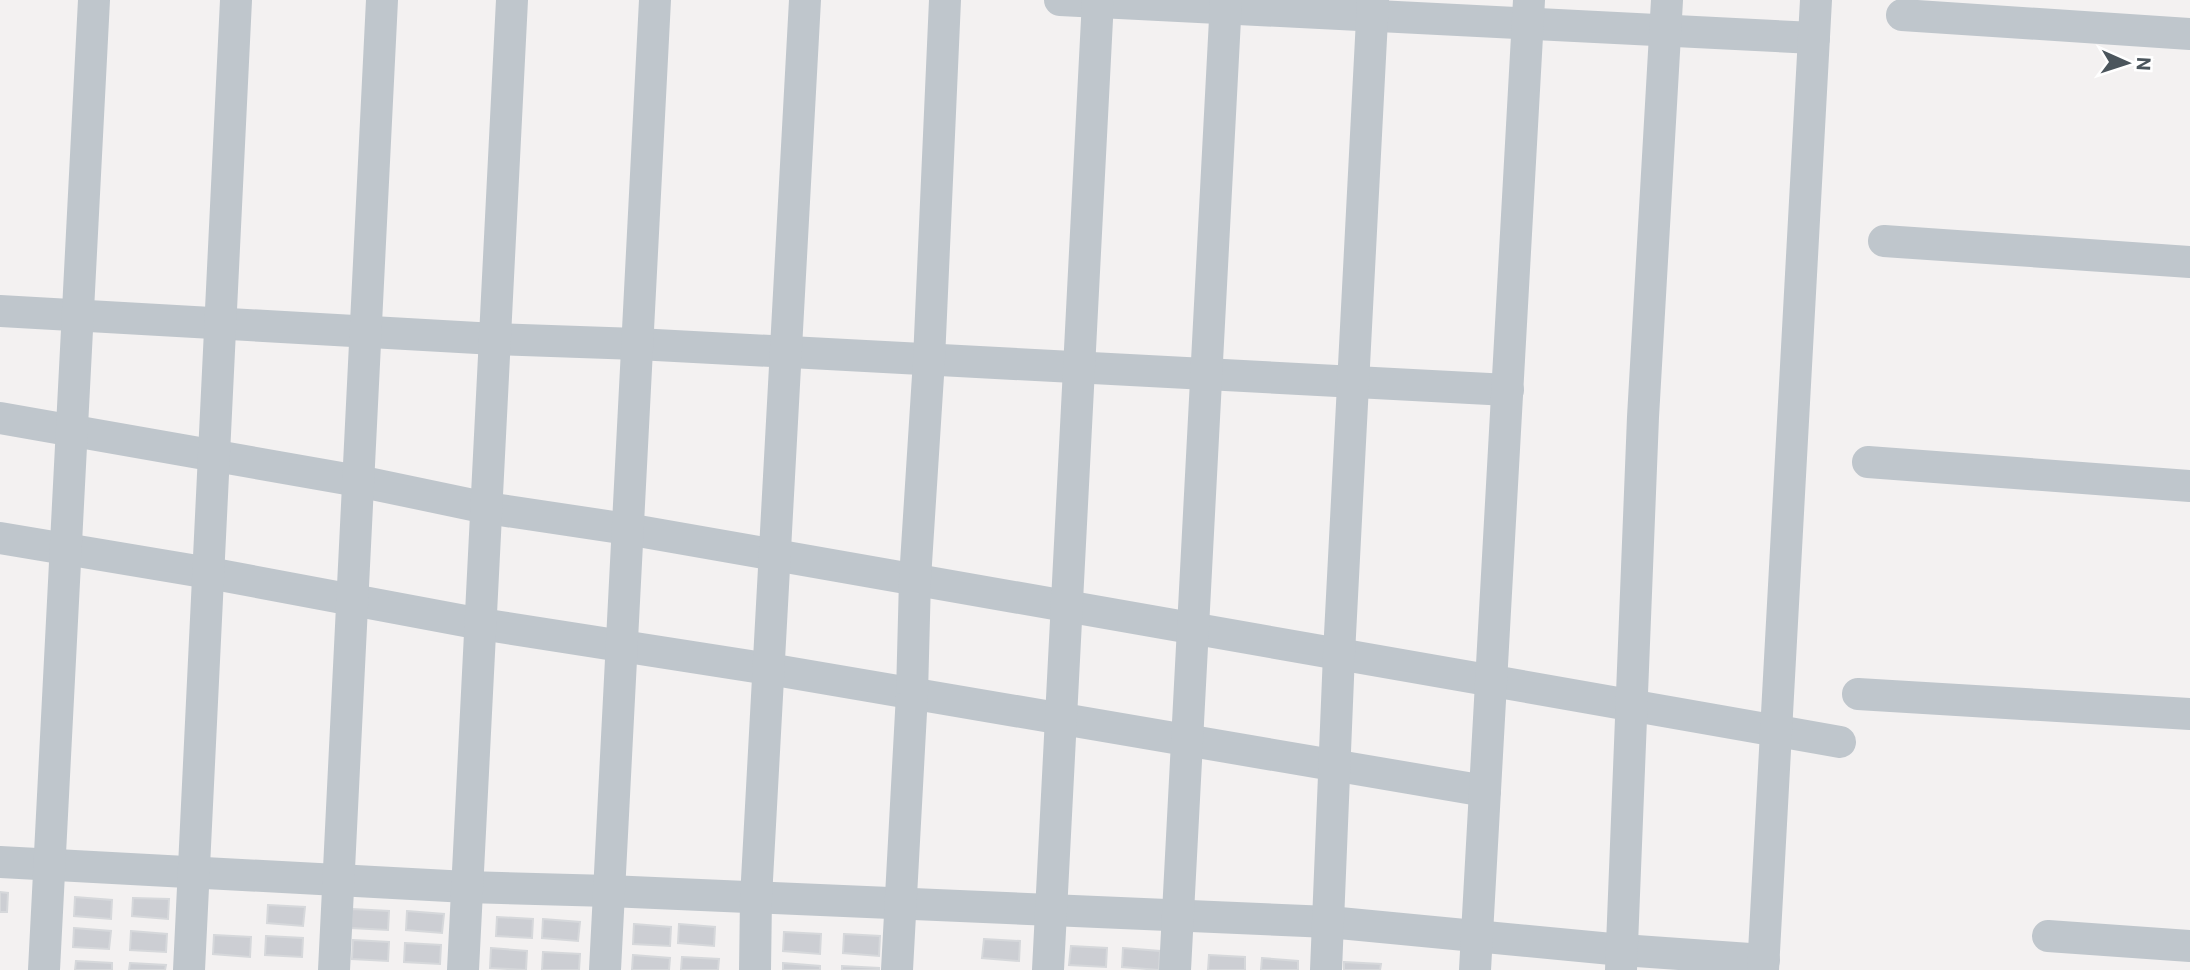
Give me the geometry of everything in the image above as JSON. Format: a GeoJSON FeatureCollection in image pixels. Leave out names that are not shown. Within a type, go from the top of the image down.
{"type":"FeatureCollection","features":[{"type":"Feature","properties":{"kind":"street"},"geometry":{"type":"LineString","coordinates":[[44,970],[68,550],[94,0]]}},
{"type":"Feature","properties":{"kind":"street"},"geometry":{"type":"LineString","coordinates":[[189,970],[236,0]]}},
{"type":"Feature","properties":{"kind":"street"},"geometry":{"type":"LineString","coordinates":[[334,970],[382,0]]}},
{"type":"Feature","properties":{"kind":"street"},"geometry":{"type":"LineString","coordinates":[[463,970],[512,0]]}},
{"type":"Feature","properties":{"kind":"street"},"geometry":{"type":"LineString","coordinates":[[605,970],[655,0]]}},
{"type":"Feature","properties":{"kind":"street"},"geometry":{"type":"LineString","coordinates":[[755,970],[756,898],[805,0]]}},
{"type":"Feature","properties":{"kind":"street"},"geometry":{"type":"LineString","coordinates":[[897,970],[945,0]]}},
{"type":"Feature","properties":{"kind":"street"},"geometry":{"type":"LineString","coordinates":[[1060,0],[1528,12],[1666,31],[1814,38]]}},
{"type":"Feature","properties":{"kind":"street"},"geometry":{"type":"LineString","coordinates":[[1621,960],[1643,417],[1667,0]]}},
{"type":"Feature","properties":{"kind":"street"},"geometry":{"type":"LineString","coordinates":[[0,862],[467,887],[1329,922],[1477,937],[1621,960],[1764,965],[1816,0]]}},
{"type":"Feature","properties":{"kind":"street"},"geometry":{"type":"LineString","coordinates":[[1048,970],[1098,1]]}},
{"type":"Feature","properties":{"kind":"street"},"geometry":{"type":"LineString","coordinates":[[1175,970],[1226,4]]}},
{"type":"Feature","properties":{"kind":"street"},"geometry":{"type":"LineString","coordinates":[[1326,970],[1352,382],[1373,8]]}},
{"type":"Feature","properties":{"kind":"street"},"geometry":{"type":"LineString","coordinates":[[1475,970],[1528,12]]}},
{"type":"Feature","properties":{"kind":"street"},"geometry":{"type":"LineString","coordinates":[[1902,15],[2190,34]]}},
{"type":"Feature","properties":{"kind":"street"},"geometry":{"type":"LineString","coordinates":[[1884,241],[2190,262]]}},
{"type":"Feature","properties":{"kind":"street"},"geometry":{"type":"LineString","coordinates":[[0,311],[1508,390]]}},
{"type":"Feature","properties":{"kind":"street"},"geometry":{"type":"LineString","coordinates":[[0,418],[358,481],[487,508],[627,529],[1839,742]]}},
{"type":"Feature","properties":{"kind":"street"},"geometry":{"type":"LineString","coordinates":[[1868,462],[2190,486]]}},
{"type":"Feature","properties":{"kind":"street"},"geometry":{"type":"LineString","coordinates":[[0,538],[209,573],[481,624],[769,669],[1485,790]]}},
{"type":"Feature","properties":{"kind":"street"},"geometry":{"type":"LineString","coordinates":[[1858,694],[2190,715]]}},
{"type":"Feature","properties":{"kind":"street"},"geometry":{"type":"LineString","coordinates":[[2048,936],[2190,946]]}},
{"type":"Feature","properties":{"kind":"building"},"geometry":{"type":"Polygon","coordinates":[[[0,892],[8,893],[7,912],[0,912],[0,892]]]}},
{"type":"Feature","properties":{"kind":"building"},"geometry":{"type":"Polygon","coordinates":[[[75,897],[112,900],[111,919],[74,916],[75,897]]]}},
{"type":"Feature","properties":{"kind":"building"},"geometry":{"type":"Polygon","coordinates":[[[133,898],[169,899],[168,919],[132,916],[133,898]]]}},
{"type":"Feature","properties":{"kind":"building"},"geometry":{"type":"Polygon","coordinates":[[[268,905],[305,907],[303,926],[267,923],[268,905]]]}},
{"type":"Feature","properties":{"kind":"building"},"geometry":{"type":"Polygon","coordinates":[[[352,909],[389,911],[388,930],[351,928],[352,909]]]}},
{"type":"Feature","properties":{"kind":"building"},"geometry":{"type":"Polygon","coordinates":[[[407,911],[444,914],[442,933],[406,930],[407,911]]]}},
{"type":"Feature","properties":{"kind":"building"},"geometry":{"type":"Polygon","coordinates":[[[497,917],[533,919],[532,938],[496,936],[497,917]]]}},
{"type":"Feature","properties":{"kind":"building"},"geometry":{"type":"Polygon","coordinates":[[[543,919],[580,922],[578,941],[542,938],[543,919]]]}},
{"type":"Feature","properties":{"kind":"building"},"geometry":{"type":"Polygon","coordinates":[[[634,924],[671,927],[670,946],[633,944],[634,924]]]}},
{"type":"Feature","properties":{"kind":"building"},"geometry":{"type":"Polygon","coordinates":[[[679,924],[715,927],[714,946],[678,943],[679,924]]]}},
{"type":"Feature","properties":{"kind":"building"},"geometry":{"type":"Polygon","coordinates":[[[74,928],[111,931],[109,949],[73,947],[74,928]]]}},
{"type":"Feature","properties":{"kind":"building"},"geometry":{"type":"Polygon","coordinates":[[[131,931],[167,934],[166,952],[130,950],[131,931]]]}},
{"type":"Feature","properties":{"kind":"building"},"geometry":{"type":"Polygon","coordinates":[[[784,932],[821,934],[820,954],[783,951],[784,932]]]}},
{"type":"Feature","properties":{"kind":"building"},"geometry":{"type":"Polygon","coordinates":[[[844,934],[880,936],[879,956],[843,953],[844,934]]]}},
{"type":"Feature","properties":{"kind":"building"},"geometry":{"type":"Polygon","coordinates":[[[214,935],[251,937],[250,957],[213,954],[214,935]]]}},
{"type":"Feature","properties":{"kind":"building"},"geometry":{"type":"Polygon","coordinates":[[[266,936],[303,938],[302,957],[265,955],[266,936]]]}},
{"type":"Feature","properties":{"kind":"building"},"geometry":{"type":"Polygon","coordinates":[[[984,939],[1020,941],[1019,961],[982,958],[984,939]]]}},
{"type":"Feature","properties":{"kind":"building"},"geometry":{"type":"Polygon","coordinates":[[[353,940],[389,942],[388,961],[352,959],[353,940]]]}},
{"type":"Feature","properties":{"kind":"building"},"geometry":{"type":"Polygon","coordinates":[[[405,943],[441,945],[440,964],[404,962],[405,943]]]}},
{"type":"Feature","properties":{"kind":"building"},"geometry":{"type":"Polygon","coordinates":[[[1071,946],[1107,948],[1106,967],[1069,965],[1071,946]]]}},
{"type":"Feature","properties":{"kind":"building"},"geometry":{"type":"Polygon","coordinates":[[[491,948],[527,951],[526,970],[490,968],[491,948]]]}},
{"type":"Feature","properties":{"kind":"building"},"geometry":{"type":"Polygon","coordinates":[[[1123,948],[1160,951],[1159,970],[1122,967],[1123,948]]]}},
{"type":"Feature","properties":{"kind":"building"},"geometry":{"type":"Polygon","coordinates":[[[543,952],[580,954],[579,970],[542,970],[543,952]]]}},
{"type":"Feature","properties":{"kind":"building"},"geometry":{"type":"Polygon","coordinates":[[[633,955],[670,958],[669,970],[632,970],[633,955]]]}},
{"type":"Feature","properties":{"kind":"building"},"geometry":{"type":"Polygon","coordinates":[[[1209,955],[1245,957],[1245,970],[1208,970],[1209,955]]]}},
{"type":"Feature","properties":{"kind":"building"},"geometry":{"type":"Polygon","coordinates":[[[682,957],[719,959],[718,970],[681,970],[682,957]]]}},
{"type":"Feature","properties":{"kind":"building"},"geometry":{"type":"Polygon","coordinates":[[[1262,958],[1298,961],[1298,970],[1261,970],[1262,958]]]}},
{"type":"Feature","properties":{"kind":"building"},"geometry":{"type":"Polygon","coordinates":[[[76,961],[112,963],[112,970],[75,970],[76,961]]]}},
{"type":"Feature","properties":{"kind":"building"},"geometry":{"type":"Polygon","coordinates":[[[1344,962],[1381,964],[1380,970],[1344,970],[1344,962]]]}},
{"type":"Feature","properties":{"kind":"building"},"geometry":{"type":"Polygon","coordinates":[[[130,963],[166,965],[165,970],[129,970],[130,963]]]}},
{"type":"Feature","properties":{"kind":"building"},"geometry":{"type":"Polygon","coordinates":[[[783,963],[820,966],[820,970],[783,970],[783,963]]]}},
{"type":"Feature","properties":{"kind":"building"},"geometry":{"type":"Polygon","coordinates":[[[842,966],[879,968],[879,970],[842,970],[842,966]]]}}]}
